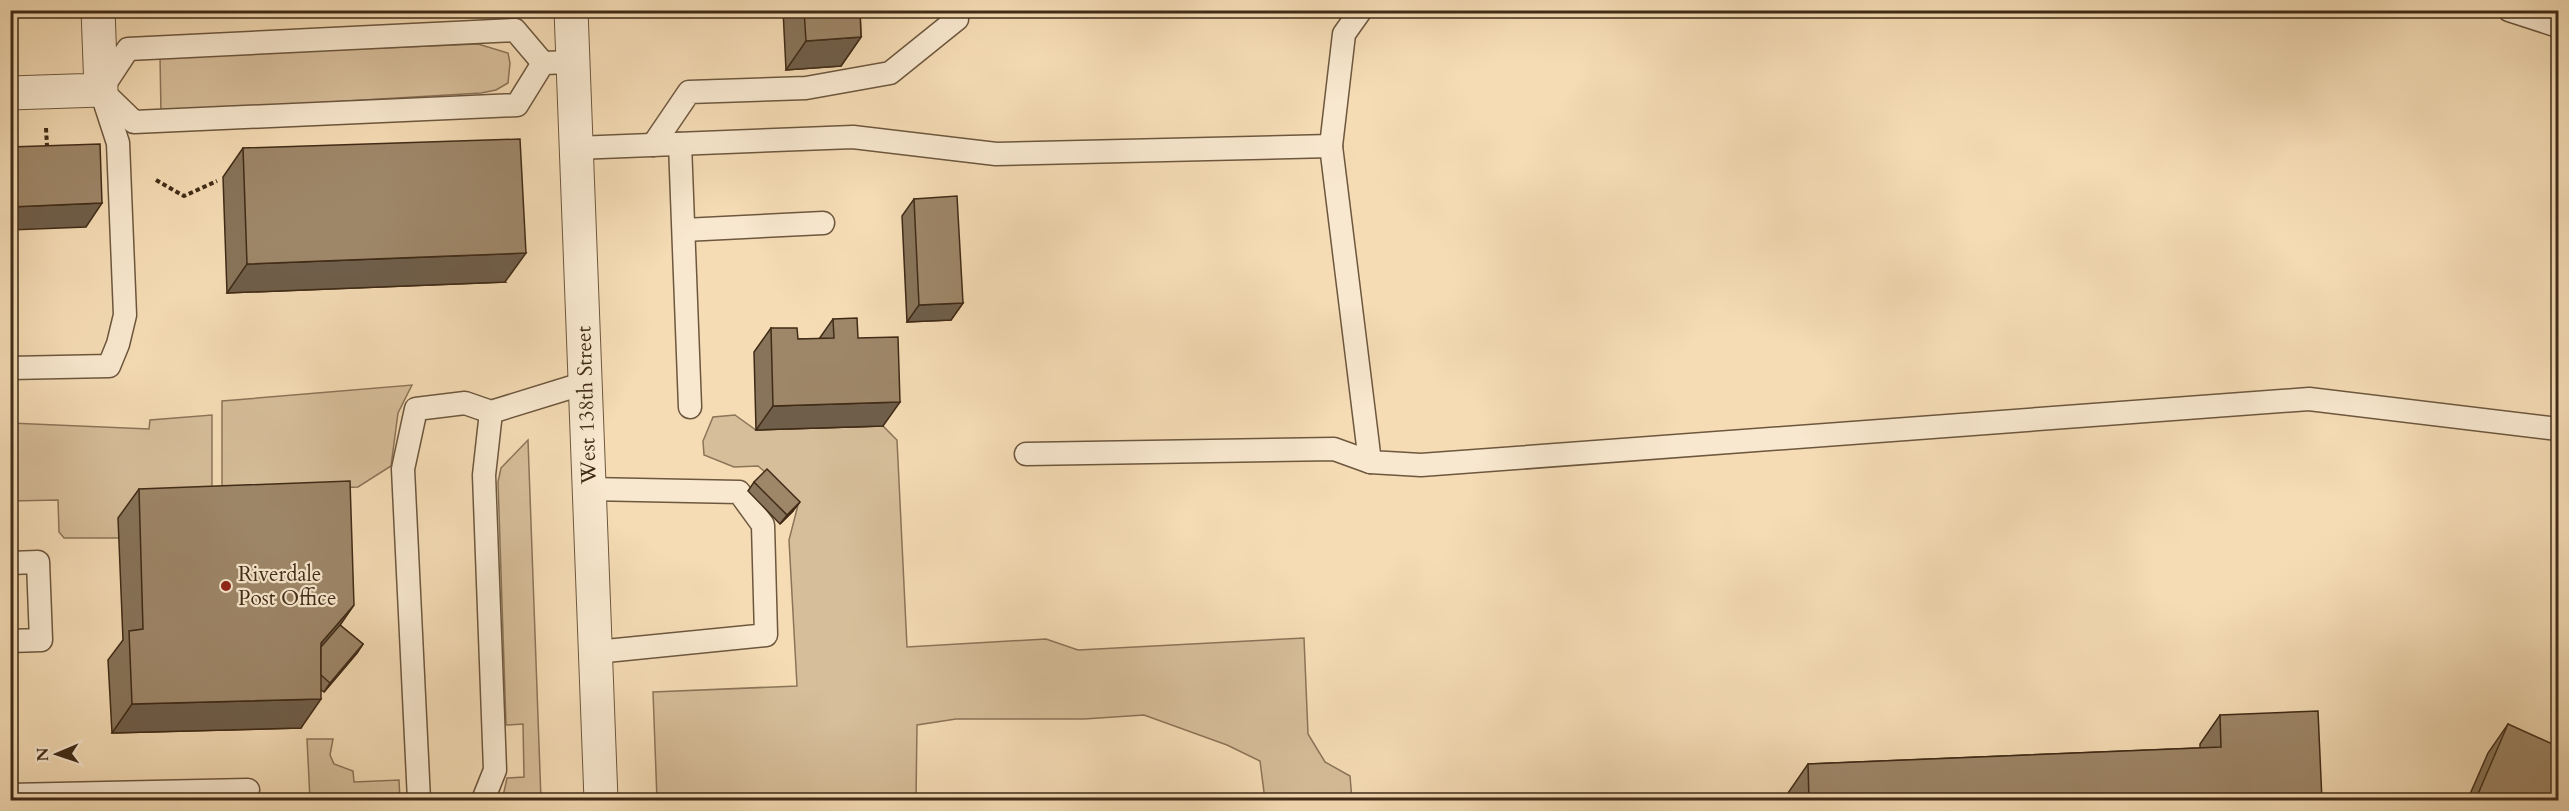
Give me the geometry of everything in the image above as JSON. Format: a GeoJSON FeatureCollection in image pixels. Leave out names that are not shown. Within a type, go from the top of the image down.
{"type":"FeatureCollection","features":[{"type":"Feature","properties":{"kind":"street"},"geometry":{"type":"LineString","coordinates":[[10,93],[101,90],[98,10]]}},
{"type":"Feature","properties":{"kind":"street","name":"West 138th Street"},"geometry":{"type":"LineString","coordinates":[[570,10],[558,63],[576,148],[602,801]]}},
{"type":"Feature","properties":{"kind":"lane"},"geometry":{"type":"LineString","coordinates":[[653,145],[689,92],[806,88],[890,73],[957,19],[957,10]]}},
{"type":"Feature","properties":{"kind":"lane"},"geometry":{"type":"LineString","coordinates":[[1360,10],[1344,34],[1332,146],[1370,462]]}},
{"type":"Feature","properties":{"kind":"lane"},"geometry":{"type":"LineString","coordinates":[[2509,10],[2559,26]]}},
{"type":"Feature","properties":{"kind":"lane"},"geometry":{"type":"LineString","coordinates":[[515,30],[558,63],[517,105],[134,122],[101,90],[128,50],[140,49],[515,30]]}},
{"type":"Feature","properties":{"kind":"lane"},"geometry":{"type":"LineString","coordinates":[[10,368],[108,366],[118,344],[125,315],[118,143],[101,90]]}},
{"type":"Feature","properties":{"kind":"lane"},"geometry":{"type":"LineString","coordinates":[[576,148],[853,137],[996,154],[1332,146]]}},
{"type":"Feature","properties":{"kind":"lane"},"geometry":{"type":"LineString","coordinates":[[680,144],[690,407]]}},
{"type":"Feature","properties":{"kind":"lane"},"geometry":{"type":"LineString","coordinates":[[684,230],[823,223]]}},
{"type":"Feature","properties":{"kind":"lane"},"geometry":{"type":"LineString","coordinates":[[419,801],[403,469],[416,409],[465,402],[491,412],[585,383]]}},
{"type":"Feature","properties":{"kind":"lane"},"geometry":{"type":"LineString","coordinates":[[1026,454],[1334,449],[1370,462],[1432,464],[2309,399],[2559,429]]}},
{"type":"Feature","properties":{"kind":"lane"},"geometry":{"type":"LineString","coordinates":[[483,801],[495,770],[484,475],[491,412]]}},
{"type":"Feature","properties":{"kind":"lane"},"geometry":{"type":"LineString","coordinates":[[590,489],[739,492],[763,525],[766,635],[596,652]]}},
{"type":"Feature","properties":{"kind":"lane"},"geometry":{"type":"LineString","coordinates":[[10,563],[38,562],[41,640],[10,641]]}},
{"type":"Feature","properties":{"kind":"lane"},"geometry":{"type":"LineString","coordinates":[[10,795],[248,790]]}},
{"type":"Feature","properties":{"kind":"path"},"geometry":{"type":"LineString","coordinates":[[46,121],[47,146]]}},
{"type":"Feature","properties":{"kind":"path"},"geometry":{"type":"LineString","coordinates":[[156,180],[184,196],[217,181]]}},
{"type":"Feature","properties":{"kind":"shaded area"},"geometry":{"type":"Polygon","coordinates":[[[478,44],[508,53],[510,63],[508,83],[496,90],[481,93],[161,112],[160,57],[478,44]]]}},
{"type":"Feature","properties":{"kind":"shaded area"},"geometry":{"type":"Polygon","coordinates":[[[412,385],[398,413],[391,466],[358,487],[222,493],[222,401],[412,385]]]}},
{"type":"Feature","properties":{"kind":"shaded area"},"geometry":{"type":"Polygon","coordinates":[[[212,415],[212,514],[119,518],[119,538],[64,538],[59,532],[58,500],[11,501],[10,423],[149,429],[150,420],[212,415]]]}},
{"type":"Feature","properties":{"kind":"shaded area"},"geometry":{"type":"Polygon","coordinates":[[[735,415],[756,430],[883,426],[897,440],[907,647],[1046,639],[1078,650],[1304,638],[1308,734],[1325,762],[1350,776],[1352,800],[1265,800],[1260,761],[1227,745],[1144,715],[1084,719],[956,719],[917,725],[916,800],[657,800],[653,692],[797,686],[789,540],[799,501],[758,466],[734,467],[704,455],[703,441],[713,417],[735,415]]]}},
{"type":"Feature","properties":{"kind":"shaded area"},"geometry":{"type":"Polygon","coordinates":[[[528,440],[541,800],[498,800],[504,792],[507,778],[524,777],[523,724],[506,725],[498,482],[501,468],[528,440]]]}},
{"type":"Feature","properties":{"kind":"shaded area"},"geometry":{"type":"Polygon","coordinates":[[[307,739],[333,739],[330,755],[334,764],[353,771],[354,782],[399,780],[400,800],[310,800],[307,739]]]}},
{"type":"Feature","properties":{"kind":"building"},"geometry":{"type":"Polygon","coordinates":[[[804,10],[860,10],[861,37],[806,41],[804,10]]]}},
{"type":"Feature","properties":{"kind":"building"},"geometry":{"type":"Polygon","coordinates":[[[520,139],[526,253],[247,264],[243,148],[520,139]]]}},
{"type":"Feature","properties":{"kind":"building"},"geometry":{"type":"Polygon","coordinates":[[[100,144],[102,203],[10,207],[10,147],[100,144]]]}},
{"type":"Feature","properties":{"kind":"building"},"geometry":{"type":"Polygon","coordinates":[[[957,196],[963,303],[919,305],[914,199],[957,196]]]}},
{"type":"Feature","properties":{"kind":"building"},"geometry":{"type":"Polygon","coordinates":[[[857,318],[858,338],[898,337],[900,402],[773,406],[771,328],[797,328],[798,339],[834,338],[833,319],[857,318]]]}},
{"type":"Feature","properties":{"kind":"building"},"geometry":{"type":"Polygon","coordinates":[[[767,469],[800,502],[787,515],[754,482],[767,469]]]}},
{"type":"Feature","properties":{"kind":"building","name":"Riverdale Post Office"},"geometry":{"type":"Polygon","coordinates":[[[350,481],[354,605],[321,643],[321,699],[132,704],[129,631],[143,629],[139,489],[350,481]]]}},
{"type":"Feature","properties":{"kind":"building"},"geometry":{"type":"Polygon","coordinates":[[[340,625],[363,644],[330,683],[321,675],[321,647],[340,625]]]}},
{"type":"Feature","properties":{"kind":"building"},"geometry":{"type":"Polygon","coordinates":[[[2318,711],[2322,801],[1809,801],[1808,764],[2221,747],[2220,715],[2318,711]]]}},
{"type":"Feature","properties":{"kind":"building"},"geometry":{"type":"Polygon","coordinates":[[[2508,724],[2559,747],[2559,801],[2475,801],[2508,724]]]}},
{"type":"Feature","properties":{"kind":"place","name":"Riverdale Post Office"},"geometry":{"type":"Point","coordinates":[226,586]}}]}
